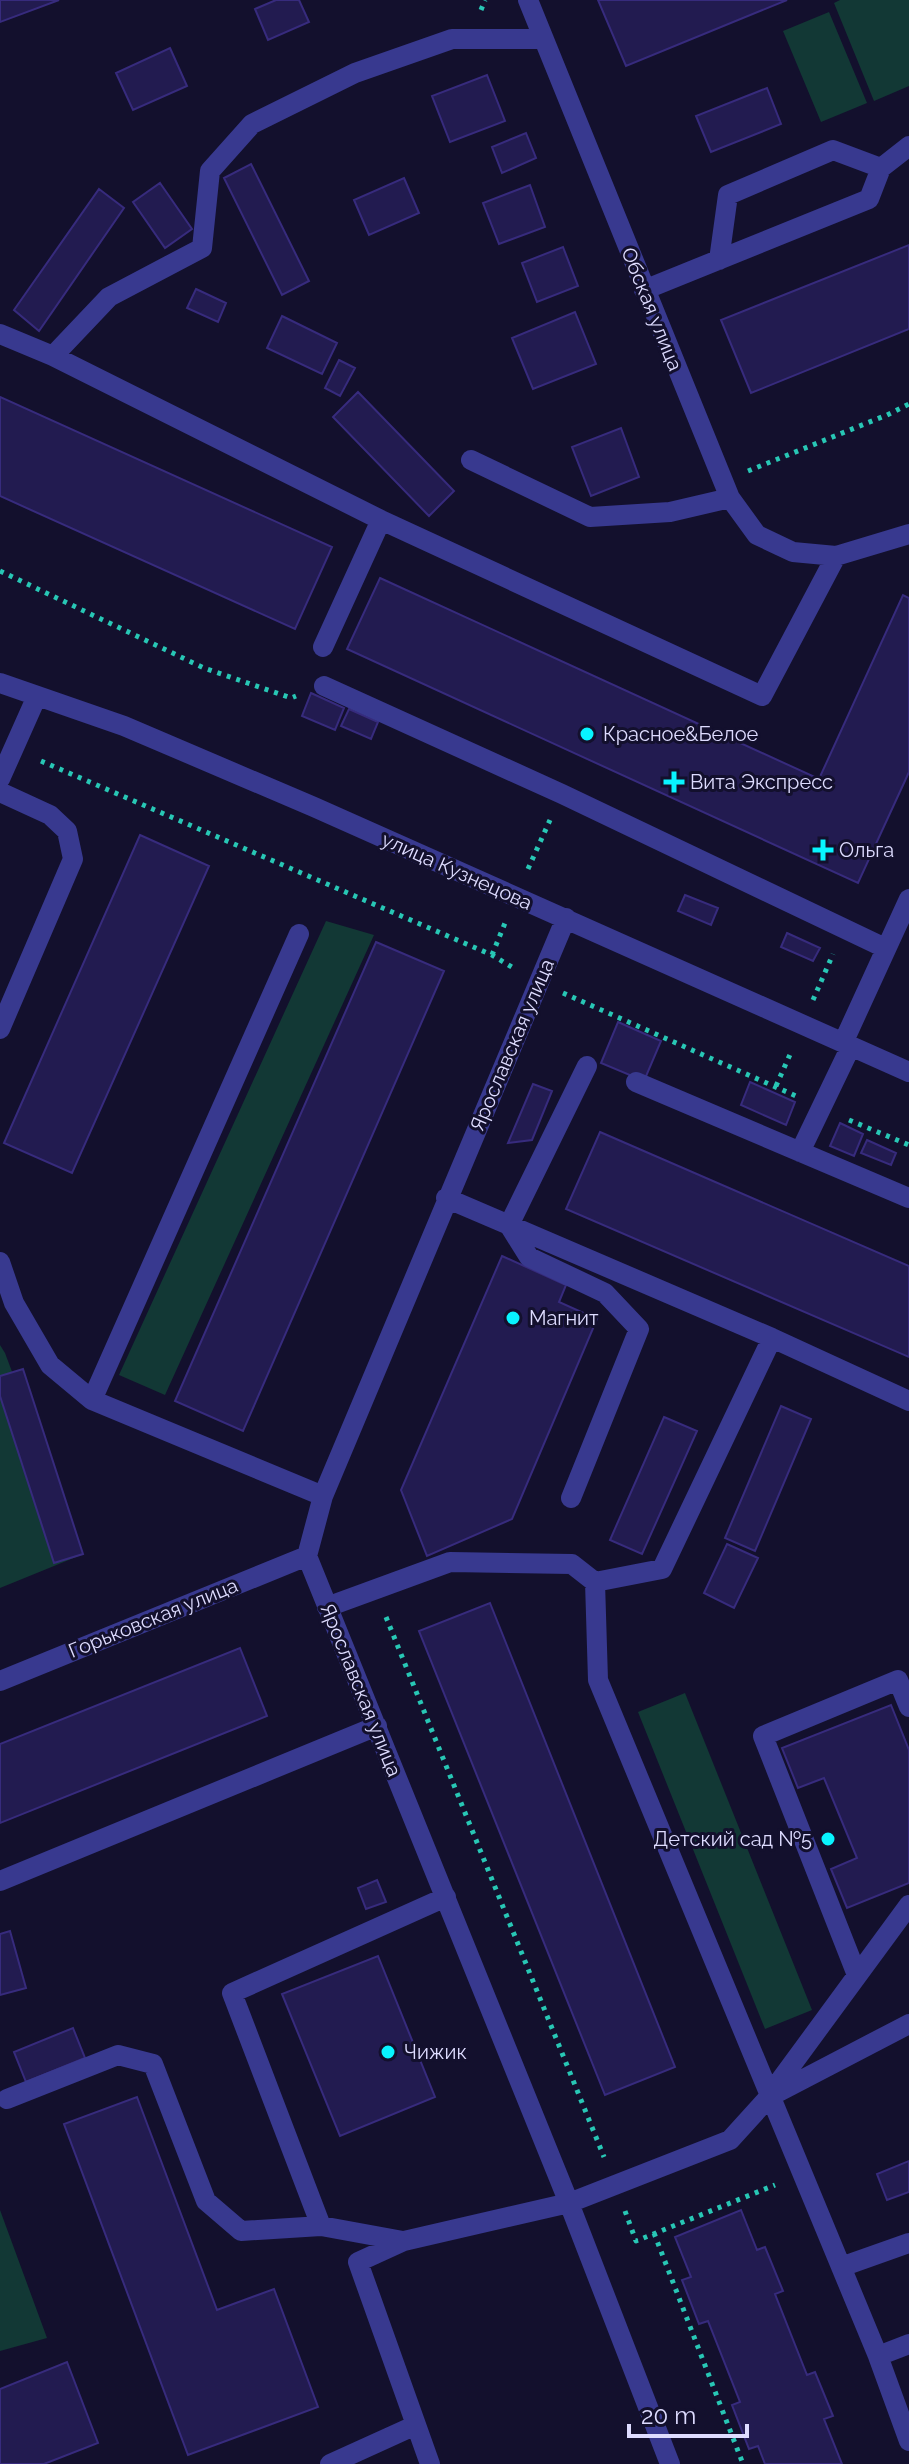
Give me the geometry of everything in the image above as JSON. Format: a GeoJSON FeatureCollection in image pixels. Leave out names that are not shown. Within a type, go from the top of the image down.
{"type":"FeatureCollection","features":[{"type":"Feature","properties":{"kind":"street","name":"Обская улица"},"geometry":{"type":"LineString","coordinates":[[528,0],[727,490],[757,535],[793,552],[836,556]]}},
{"type":"Feature","properties":{"kind":"street"},"geometry":{"type":"LineString","coordinates":[[53,356],[109,297],[202,248],[210,171],[252,124],[355,73],[452,39],[544,39]]}},
{"type":"Feature","properties":{"kind":"street"},"geometry":{"type":"LineString","coordinates":[[644,290],[869,199],[881,168],[909,146]]}},
{"type":"Feature","properties":{"kind":"street"},"geometry":{"type":"LineString","coordinates":[[719,260],[728,195],[833,150],[881,168]]}},
{"type":"Feature","properties":{"kind":"street"},"geometry":{"type":"LineString","coordinates":[[0,334],[53,356],[381,520],[762,696],[836,556],[909,534]]}},
{"type":"Feature","properties":{"kind":"street"},"geometry":{"type":"LineString","coordinates":[[471,460],[590,517],[670,512],[727,490]]}},
{"type":"Feature","properties":{"kind":"street"},"geometry":{"type":"LineString","coordinates":[[323,647],[381,520]]}},
{"type":"Feature","properties":{"kind":"street","name":"улица Кузнецова"},"geometry":{"type":"LineString","coordinates":[[0,683],[124,726],[566,918],[909,1072]]}},
{"type":"Feature","properties":{"kind":"street"},"geometry":{"type":"LineString","coordinates":[[324,686],[703,860],[885,948]]}},
{"type":"Feature","properties":{"kind":"street"},"geometry":{"type":"LineString","coordinates":[[0,779],[37,696]]}},
{"type":"Feature","properties":{"kind":"street"},"geometry":{"type":"LineString","coordinates":[[0,792],[50,815],[67,831],[73,859],[0,1029]]}},
{"type":"Feature","properties":{"kind":"street"},"geometry":{"type":"LineString","coordinates":[[800,1152],[821,1108],[885,948],[909,899]]}},
{"type":"Feature","properties":{"kind":"street","name":"Ярославская улица"},"geometry":{"type":"LineString","coordinates":[[566,918],[323,1496],[307,1556],[569,2203],[670,2464]]}},
{"type":"Feature","properties":{"kind":"street"},"geometry":{"type":"LineString","coordinates":[[92,1400],[299,934]]}},
{"type":"Feature","properties":{"kind":"street"},"geometry":{"type":"LineString","coordinates":[[509,1225],[587,1066]]}},
{"type":"Feature","properties":{"kind":"street"},"geometry":{"type":"LineString","coordinates":[[636,1082],[909,1198]]}},
{"type":"Feature","properties":{"kind":"street"},"geometry":{"type":"LineString","coordinates":[[446,1198],[772,1338],[909,1401]]}},
{"type":"Feature","properties":{"kind":"street"},"geometry":{"type":"LineString","coordinates":[[509,1225],[529,1257],[605,1293],[639,1329],[571,1498]]}},
{"type":"Feature","properties":{"kind":"street"},"geometry":{"type":"LineString","coordinates":[[0,1262],[14,1303],[50,1365],[92,1400],[323,1496]]}},
{"type":"Feature","properties":{"kind":"street"},"geometry":{"type":"LineString","coordinates":[[327,1607],[450,1562],[572,1564],[595,1582],[662,1569],[772,1338]]}},
{"type":"Feature","properties":{"kind":"street","name":"Горьковская улица"},"geometry":{"type":"LineString","coordinates":[[0,1681],[307,1556]]}},
{"type":"Feature","properties":{"kind":"street"},"geometry":{"type":"LineString","coordinates":[[595,1582],[598,1680],[878,2356],[909,2441]]}},
{"type":"Feature","properties":{"kind":"street"},"geometry":{"type":"LineString","coordinates":[[857,1975],[763,1736],[898,1680],[909,1707]]}},
{"type":"Feature","properties":{"kind":"street"},"geometry":{"type":"LineString","coordinates":[[0,1881],[377,1726]]}},
{"type":"Feature","properties":{"kind":"street"},"geometry":{"type":"LineString","coordinates":[[321,2226],[232,1993],[446,1897]]}},
{"type":"Feature","properties":{"kind":"street"},"geometry":{"type":"LineString","coordinates":[[430,2464],[358,2262],[404,2241],[569,2203],[730,2140],[769,2097],[909,1905]]}},
{"type":"Feature","properties":{"kind":"street"},"geometry":{"type":"LineString","coordinates":[[769,2097],[907,2031]]}},
{"type":"Feature","properties":{"kind":"street"},"geometry":{"type":"LineString","coordinates":[[7,2099],[118,2055],[153,2064],[206,2201],[241,2231],[321,2226],[404,2241]]}},
{"type":"Feature","properties":{"kind":"street"},"geometry":{"type":"LineString","coordinates":[[841,2267],[909,2243]]}},
{"type":"Feature","properties":{"kind":"street"},"geometry":{"type":"LineString","coordinates":[[878,2356],[909,2344]]}},
{"type":"Feature","properties":{"kind":"street"},"geometry":{"type":"LineString","coordinates":[[330,2464],[416,2425]]}},
{"type":"Feature","properties":{"kind":"path"},"geometry":{"type":"LineString","coordinates":[[727,490],[909,404]]}},
{"type":"Feature","properties":{"kind":"path"},"geometry":{"type":"LineString","coordinates":[[0,571],[204,668],[291,698],[324,686]]}},
{"type":"Feature","properties":{"kind":"path"},"geometry":{"type":"LineString","coordinates":[[13,749],[492,955],[540,983],[909,1145]]}},
{"type":"Feature","properties":{"kind":"path"},"geometry":{"type":"LineString","coordinates":[[375,1590],[636,2241],[802,2174]]}},
{"type":"Feature","properties":{"kind":"path"},"geometry":{"type":"LineString","coordinates":[[654,2233],[743,2464]]}},
{"type":"Feature","properties":{"kind":"green space"},"geometry":{"type":"Polygon","coordinates":[[[840,0],[909,0],[909,86],[874,101],[834,3],[840,0]]]}},
{"type":"Feature","properties":{"kind":"green space"},"geometry":{"type":"Polygon","coordinates":[[[829,12],[867,103],[821,122],[783,31],[829,12]]]}},
{"type":"Feature","properties":{"kind":"green space"},"geometry":{"type":"Polygon","coordinates":[[[326,921],[374,935],[165,1395],[119,1375],[326,921]]]}},
{"type":"Feature","properties":{"kind":"green space"},"geometry":{"type":"Polygon","coordinates":[[[0,1345],[81,1555],[0,1588],[0,1345]]]}},
{"type":"Feature","properties":{"kind":"green space"},"geometry":{"type":"Polygon","coordinates":[[[685,1693],[812,2010],[765,2029],[638,1712],[685,1693]]]}},
{"type":"Feature","properties":{"kind":"green space"},"geometry":{"type":"Polygon","coordinates":[[[0,2210],[47,2338],[0,2351],[0,2210]]]}},
{"type":"Feature","properties":{"kind":"building"},"geometry":{"type":"Polygon","coordinates":[[[0,0],[59,0],[0,22],[0,0]]]}},
{"type":"Feature","properties":{"kind":"building"},"geometry":{"type":"Polygon","coordinates":[[[276,0],[299,0],[309,22],[268,40],[255,9],[276,0]]]}},
{"type":"Feature","properties":{"kind":"building"},"geometry":{"type":"Polygon","coordinates":[[[598,0],[787,0],[626,66],[598,0]]]}},
{"type":"Feature","properties":{"kind":"building"},"geometry":{"type":"Polygon","coordinates":[[[170,48],[187,86],[133,110],[116,73],[170,48]]]}},
{"type":"Feature","properties":{"kind":"building"},"geometry":{"type":"Polygon","coordinates":[[[487,75],[505,121],[450,142],[432,96],[487,75]]]}},
{"type":"Feature","properties":{"kind":"building"},"geometry":{"type":"Polygon","coordinates":[[[767,88],[781,124],[711,152],[696,116],[767,88]]]}},
{"type":"Feature","properties":{"kind":"building"},"geometry":{"type":"Polygon","coordinates":[[[526,133],[536,158],[502,173],[492,147],[526,133]]]}},
{"type":"Feature","properties":{"kind":"building"},"geometry":{"type":"Polygon","coordinates":[[[251,164],[309,281],[282,295],[224,178],[251,164]]]}},
{"type":"Feature","properties":{"kind":"building"},"geometry":{"type":"Polygon","coordinates":[[[404,178],[419,213],[369,235],[354,200],[404,178]]]}},
{"type":"Feature","properties":{"kind":"building"},"geometry":{"type":"Polygon","coordinates":[[[160,183],[192,229],[165,248],[133,202],[160,183]]]}},
{"type":"Feature","properties":{"kind":"building"},"geometry":{"type":"Polygon","coordinates":[[[530,185],[545,227],[499,244],[483,203],[530,185]]]}},
{"type":"Feature","properties":{"kind":"building"},"geometry":{"type":"Polygon","coordinates":[[[99,189],[124,208],[39,331],[14,310],[99,189]]]}},
{"type":"Feature","properties":{"kind":"building"},"geometry":{"type":"Polygon","coordinates":[[[909,245],[909,329],[751,393],[721,320],[909,245]]]}},
{"type":"Feature","properties":{"kind":"building"},"geometry":{"type":"Polygon","coordinates":[[[563,247],[578,286],[537,302],[522,263],[563,247]]]}},
{"type":"Feature","properties":{"kind":"building"},"geometry":{"type":"Polygon","coordinates":[[[196,289],[226,303],[218,322],[187,308],[196,289]]]}},
{"type":"Feature","properties":{"kind":"building"},"geometry":{"type":"Polygon","coordinates":[[[575,312],[596,364],[533,389],[512,338],[575,312]]]}},
{"type":"Feature","properties":{"kind":"building"},"geometry":{"type":"Polygon","coordinates":[[[282,316],[337,343],[322,374],[267,348],[282,316]]]}},
{"type":"Feature","properties":{"kind":"building"},"geometry":{"type":"Polygon","coordinates":[[[339,360],[355,368],[340,396],[325,388],[339,360]]]}},
{"type":"Feature","properties":{"kind":"building"},"geometry":{"type":"Polygon","coordinates":[[[358,392],[454,491],[429,516],[333,417],[358,392]]]}},
{"type":"Feature","properties":{"kind":"building"},"geometry":{"type":"Polygon","coordinates":[[[0,397],[332,547],[295,629],[0,496],[0,397]]]}},
{"type":"Feature","properties":{"kind":"building"},"geometry":{"type":"Polygon","coordinates":[[[621,428],[639,477],[591,496],[572,447],[621,428]]]}},
{"type":"Feature","properties":{"kind":"building"},"geometry":{"type":"Polygon","coordinates":[[[380,578],[819,779],[903,595],[909,598],[909,772],[858,883],[347,649],[380,578]]]}},
{"type":"Feature","properties":{"kind":"building"},"geometry":{"type":"Polygon","coordinates":[[[311,693],[344,708],[335,730],[302,716],[311,693]]]}},
{"type":"Feature","properties":{"kind":"building"},"geometry":{"type":"Polygon","coordinates":[[[349,709],[378,722],[371,739],[341,726],[349,709]]]}},
{"type":"Feature","properties":{"kind":"building"},"geometry":{"type":"Polygon","coordinates":[[[140,835],[209,866],[72,1173],[4,1143],[140,835]]]}},
{"type":"Feature","properties":{"kind":"building"},"geometry":{"type":"Polygon","coordinates":[[[685,895],[718,908],[711,925],[678,911],[685,895]]]}},
{"type":"Feature","properties":{"kind":"building"},"geometry":{"type":"Polygon","coordinates":[[[787,933],[820,948],[813,961],[781,947],[787,933]]]}},
{"type":"Feature","properties":{"kind":"building"},"geometry":{"type":"Polygon","coordinates":[[[376,942],[444,971],[243,1431],[175,1401],[376,942]]]}},
{"type":"Feature","properties":{"kind":"building"},"geometry":{"type":"Polygon","coordinates":[[[618,1022],[661,1041],[644,1081],[601,1063],[618,1022]]]}},
{"type":"Feature","properties":{"kind":"building"},"geometry":{"type":"Polygon","coordinates":[[[750,1082],[795,1102],[786,1125],[741,1105],[750,1082]]]}},
{"type":"Feature","properties":{"kind":"building"},"geometry":{"type":"Polygon","coordinates":[[[533,1084],[552,1091],[532,1140],[508,1143],[533,1084]]]}},
{"type":"Feature","properties":{"kind":"building"},"geometry":{"type":"Polygon","coordinates":[[[840,1123],[863,1134],[854,1156],[830,1146],[840,1123]]]}},
{"type":"Feature","properties":{"kind":"building"},"geometry":{"type":"Polygon","coordinates":[[[600,1132],[909,1266],[909,1357],[566,1209],[600,1132]]]}},
{"type":"Feature","properties":{"kind":"building"},"geometry":{"type":"Polygon","coordinates":[[[867,1140],[896,1153],[891,1165],[861,1153],[867,1140]]]}},
{"type":"Feature","properties":{"kind":"building"},"geometry":{"type":"Polygon","coordinates":[[[502,1256],[566,1285],[559,1302],[597,1319],[512,1519],[427,1556],[401,1490],[502,1256]]]}},
{"type":"Feature","properties":{"kind":"building"},"geometry":{"type":"Polygon","coordinates":[[[23,1369],[83,1554],[54,1563],[0,1396],[0,1376],[23,1369]]]}},
{"type":"Feature","properties":{"kind":"building"},"geometry":{"type":"Polygon","coordinates":[[[781,1406],[811,1419],[755,1551],[725,1538],[781,1406]]]}},
{"type":"Feature","properties":{"kind":"building"},"geometry":{"type":"Polygon","coordinates":[[[664,1417],[697,1431],[642,1554],[610,1540],[664,1417]]]}},
{"type":"Feature","properties":{"kind":"building"},"geometry":{"type":"Polygon","coordinates":[[[727,1544],[758,1558],[734,1608],[704,1593],[727,1544]]]}},
{"type":"Feature","properties":{"kind":"building"},"geometry":{"type":"Polygon","coordinates":[[[490,1603],[675,2067],[605,2095],[419,1631],[490,1603]]]}},
{"type":"Feature","properties":{"kind":"building"},"geometry":{"type":"Polygon","coordinates":[[[240,1648],[267,1716],[0,1823],[0,1744],[240,1648]]]}},
{"type":"Feature","properties":{"kind":"building"},"geometry":{"type":"Polygon","coordinates":[[[891,1705],[909,1750],[909,1883],[847,1908],[831,1869],[857,1858],[824,1778],[798,1788],[782,1748],[891,1705]]]}},
{"type":"Feature","properties":{"kind":"building"},"geometry":{"type":"Polygon","coordinates":[[[377,1880],[386,1902],[366,1909],[358,1888],[377,1880]]]}},
{"type":"Feature","properties":{"kind":"building"},"geometry":{"type":"Polygon","coordinates":[[[10,1931],[26,1988],[0,1995],[0,1934],[10,1931]]]}},
{"type":"Feature","properties":{"kind":"building"},"geometry":{"type":"Polygon","coordinates":[[[378,1956],[435,2097],[340,2136],[282,1994],[378,1956]]]}},
{"type":"Feature","properties":{"kind":"building"},"geometry":{"type":"Polygon","coordinates":[[[73,2028],[85,2058],[26,2082],[14,2052],[73,2028]]]}},
{"type":"Feature","properties":{"kind":"building"},"geometry":{"type":"Polygon","coordinates":[[[137,2097],[217,2310],[274,2289],[318,2407],[188,2455],[64,2124],[137,2097]]]}},
{"type":"Feature","properties":{"kind":"building"},"geometry":{"type":"Polygon","coordinates":[[[909,2161],[909,2192],[887,2200],[877,2174],[909,2161]]]}},
{"type":"Feature","properties":{"kind":"building"},"geometry":{"type":"Polygon","coordinates":[[[741,2210],[757,2250],[765,2247],[783,2291],[775,2294],[807,2375],[815,2372],[833,2416],[824,2419],[842,2464],[765,2464],[758,2446],[749,2449],[732,2405],[740,2402],[708,2321],[699,2324],[682,2280],[691,2277],[675,2237],[741,2210]]]}},
{"type":"Feature","properties":{"kind":"building"},"geometry":{"type":"Polygon","coordinates":[[[67,2362],[98,2443],[44,2464],[0,2464],[0,2389],[67,2362]]]}},
{"type":"Feature","properties":{"kind":"place","name":"Красное&Белое"},"geometry":{"type":"Point","coordinates":[587,734]}},
{"type":"Feature","properties":{"kind":"place","name":"Вита Экспресс"},"geometry":{"type":"Point","coordinates":[674,782]}},
{"type":"Feature","properties":{"kind":"place","name":"Ольга"},"geometry":{"type":"Point","coordinates":[823,850]}},
{"type":"Feature","properties":{"kind":"place","name":"Магнит"},"geometry":{"type":"Point","coordinates":[513,1318]}},
{"type":"Feature","properties":{"kind":"place","name":"Детский сад №5"},"geometry":{"type":"Point","coordinates":[828,1839]}},
{"type":"Feature","properties":{"kind":"place","name":"Чижик"},"geometry":{"type":"Point","coordinates":[388,2052]}}]}
